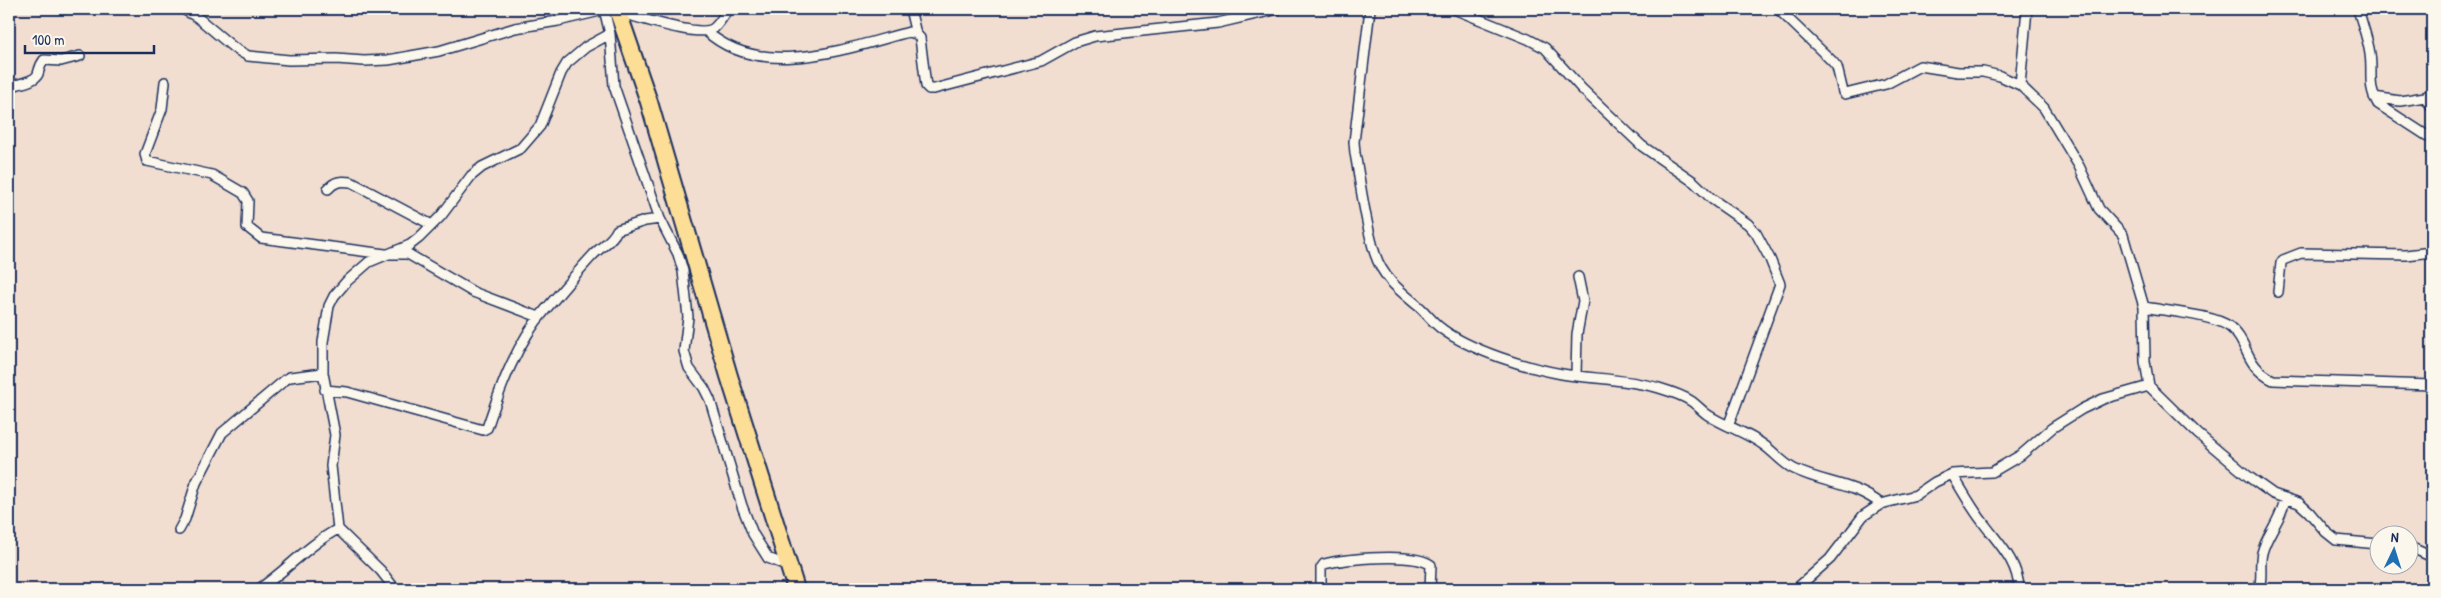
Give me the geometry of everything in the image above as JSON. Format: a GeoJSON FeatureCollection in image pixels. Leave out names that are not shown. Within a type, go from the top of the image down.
{"type":"FeatureCollection","features":[{"type":"Feature","properties":{"kind":"highway"},"geometry":{"type":"LineString","coordinates":[[611,10],[649,102],[674,193],[796,589]]}},
{"type":"Feature","properties":{"kind":"street"},"geometry":{"type":"LineString","coordinates":[[183,9],[211,28],[234,48],[248,56],[289,60],[336,59],[364,61],[388,60],[439,51],[515,28],[611,10],[691,30],[706,31],[714,28],[728,9]]}},
{"type":"Feature","properties":{"kind":"street"},"geometry":{"type":"LineString","coordinates":[[910,9],[916,34],[920,38],[926,86],[929,89],[1041,62],[1075,42],[1095,36],[1218,24],[1278,9]]}},
{"type":"Feature","properties":{"kind":"street"},"geometry":{"type":"LineString","coordinates":[[1370,9],[1354,142],[1375,254],[1384,273],[1398,292],[1419,306],[1435,324],[1449,334],[1469,344],[1528,367],[1658,388],[1691,401],[1708,416],[1729,424],[1766,446],[1791,467],[1851,486],[1868,494],[1881,504]]}},
{"type":"Feature","properties":{"kind":"street"},"geometry":{"type":"LineString","coordinates":[[1454,9],[1539,44],[1580,88],[1637,142],[1694,182],[1756,233],[1770,259],[1780,284],[1729,424]]}},
{"type":"Feature","properties":{"kind":"street"},"geometry":{"type":"LineString","coordinates":[[1778,9],[1837,67],[1845,94],[1886,84],[1920,66],[1958,72],[1983,72],[2000,76],[2020,85],[2044,108],[2078,166],[2099,209],[2123,235],[2144,307],[2145,362],[2149,386],[2198,434],[2249,477],[2273,494],[2298,503],[2336,540],[2368,543]]}},
{"type":"Feature","properties":{"kind":"street"},"geometry":{"type":"LineString","coordinates":[[2020,85],[2027,9]]}},
{"type":"Feature","properties":{"kind":"street"},"geometry":{"type":"LineString","coordinates":[[2358,9],[2370,54],[2371,91],[2374,98],[2378,104],[2432,140]]}},
{"type":"Feature","properties":{"kind":"street"},"geometry":{"type":"LineString","coordinates":[[611,10],[610,34],[614,86],[660,219],[678,254],[683,271],[688,317],[684,351],[689,368],[704,388],[710,400],[742,506],[753,534],[768,558],[788,566]]}},
{"type":"Feature","properties":{"kind":"street"},"geometry":{"type":"LineString","coordinates":[[706,31],[715,40],[740,52],[790,59],[832,52],[909,32],[916,34]]}},
{"type":"Feature","properties":{"kind":"street"},"geometry":{"type":"LineString","coordinates":[[395,589],[381,571],[338,529],[331,466],[335,435],[323,373],[323,342],[329,306],[334,296],[357,271],[385,254],[410,245],[432,225],[471,176],[482,167],[521,148],[535,134],[549,108],[563,69],[586,47],[610,34]]}},
{"type":"Feature","properties":{"kind":"street"},"geometry":{"type":"LineString","coordinates":[[9,86],[35,78],[38,74],[38,67],[44,60],[61,61],[80,56]]}},
{"type":"Feature","properties":{"kind":"street"},"geometry":{"type":"LineString","coordinates":[[165,82],[162,109],[145,154],[147,162],[212,175],[243,193],[248,202],[247,227],[261,238],[385,254],[408,254],[473,292],[539,317]]}},
{"type":"Feature","properties":{"kind":"street"},"geometry":{"type":"LineString","coordinates":[[2374,98],[2400,101],[2429,95],[2432,107]]}},
{"type":"Feature","properties":{"kind":"street"},"geometry":{"type":"LineString","coordinates":[[328,189],[333,183],[339,181],[351,182],[432,225]]}},
{"type":"Feature","properties":{"kind":"street"},"geometry":{"type":"LineString","coordinates":[[325,390],[347,392],[483,430],[487,428],[508,370],[539,317],[595,253],[615,236],[617,230],[645,221],[660,219]]}},
{"type":"Feature","properties":{"kind":"street"},"geometry":{"type":"LineString","coordinates":[[2278,292],[2283,260],[2301,253],[2398,255],[2432,252]]}},
{"type":"Feature","properties":{"kind":"street"},"geometry":{"type":"LineString","coordinates":[[1576,374],[1577,334],[1583,301],[1578,277]]}},
{"type":"Feature","properties":{"kind":"street"},"geometry":{"type":"LineString","coordinates":[[2144,307],[2217,321],[2230,326],[2255,367],[2273,380],[2432,385]]}},
{"type":"Feature","properties":{"kind":"street"},"geometry":{"type":"LineString","coordinates":[[179,530],[186,519],[196,483],[225,428],[290,377],[323,373]]}},
{"type":"Feature","properties":{"kind":"street"},"geometry":{"type":"LineString","coordinates":[[1796,589],[1830,560],[1863,516],[1881,504],[1916,495],[1935,482],[1952,474],[1992,472],[2021,455],[2052,428],[2082,408],[2103,399],[2149,386]]}},
{"type":"Feature","properties":{"kind":"street"},"geometry":{"type":"LineString","coordinates":[[1952,474],[1982,521],[2012,562],[2018,577],[2019,589]]}},
{"type":"Feature","properties":{"kind":"street"},"geometry":{"type":"LineString","coordinates":[[2259,589],[2262,580],[2262,554],[2281,515],[2284,498]]}},
{"type":"Feature","properties":{"kind":"street"},"geometry":{"type":"LineString","coordinates":[[259,589],[281,574],[306,549],[338,529]]}},
{"type":"Feature","properties":{"kind":"street"},"geometry":{"type":"LineString","coordinates":[[2418,551],[2432,557]]}},
{"type":"Feature","properties":{"kind":"street"},"geometry":{"type":"LineString","coordinates":[[1320,589],[1321,568],[1324,564],[1349,559],[1403,558],[1414,559],[1431,565],[1430,589]]}}]}
